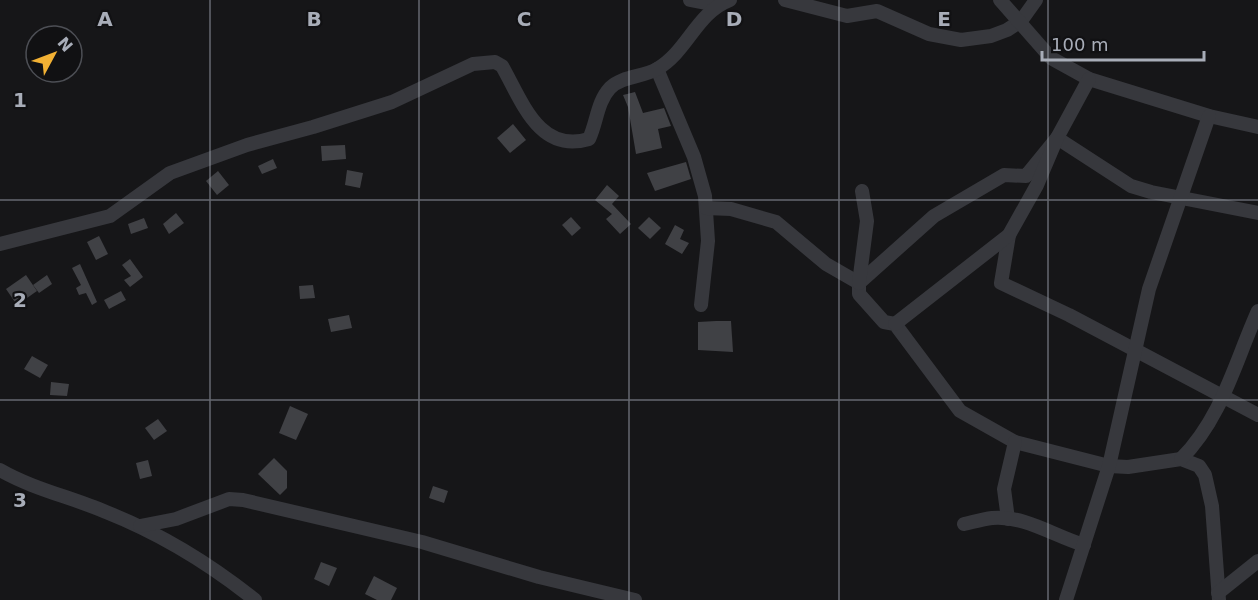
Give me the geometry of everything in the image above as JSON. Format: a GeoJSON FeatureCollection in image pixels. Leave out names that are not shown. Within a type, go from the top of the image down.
{"type":"FeatureCollection","features":[{"type":"Feature","properties":{"kind":"street"},"geometry":{"type":"LineString","coordinates":[[690,0],[716,5]]}},
{"type":"Feature","properties":{"kind":"street"},"geometry":{"type":"LineString","coordinates":[[0,244],[110,216],[170,173],[247,145],[392,102],[473,64],[495,62],[502,66],[534,123],[543,133],[566,142],[589,139],[599,106],[610,88],[617,83],[657,69],[669,60],[716,5],[730,0]]}},
{"type":"Feature","properties":{"kind":"street"},"geometry":{"type":"LineString","coordinates":[[785,0],[847,16],[877,11],[929,34],[961,40],[991,36],[1008,30],[1020,21],[1035,0]]}},
{"type":"Feature","properties":{"kind":"street"},"geometry":{"type":"LineString","coordinates":[[1000,0],[1051,58],[1089,79],[1209,116],[1258,127]]}},
{"type":"Feature","properties":{"kind":"street"},"geometry":{"type":"LineString","coordinates":[[657,69],[700,175],[706,208],[708,241],[701,305]]}},
{"type":"Feature","properties":{"kind":"street"},"geometry":{"type":"LineString","coordinates":[[1089,79],[1057,138],[1037,185],[1009,235],[1001,283],[1258,415]]}},
{"type":"Feature","properties":{"kind":"street"},"geometry":{"type":"LineString","coordinates":[[1066,600],[1109,466],[1149,289],[1209,116]]}},
{"type":"Feature","properties":{"kind":"street"},"geometry":{"type":"LineString","coordinates":[[1057,138],[1131,186],[1182,199],[1258,213]]}},
{"type":"Feature","properties":{"kind":"street"},"geometry":{"type":"LineString","coordinates":[[859,283],[934,216],[1004,175],[1026,176],[1057,138]]}},
{"type":"Feature","properties":{"kind":"street"},"geometry":{"type":"LineString","coordinates":[[862,191],[867,221],[859,283],[860,294],[884,322],[895,324],[960,411],[1015,442],[1109,466],[1128,467],[1181,459],[1194,462],[1205,475],[1212,506],[1219,597]]}},
{"type":"Feature","properties":{"kind":"street"},"geometry":{"type":"LineString","coordinates":[[706,208],[731,209],[776,222],[826,264],[859,283]]}},
{"type":"Feature","properties":{"kind":"street"},"geometry":{"type":"LineString","coordinates":[[895,324],[1009,235]]}},
{"type":"Feature","properties":{"kind":"street"},"geometry":{"type":"LineString","coordinates":[[1181,459],[1200,439],[1224,397],[1258,311]]}},
{"type":"Feature","properties":{"kind":"street"},"geometry":{"type":"LineString","coordinates":[[1008,519],[1004,489],[1015,442]]}},
{"type":"Feature","properties":{"kind":"street"},"geometry":{"type":"LineString","coordinates":[[0,470],[24,483],[85,503],[140,526],[255,600]]}},
{"type":"Feature","properties":{"kind":"street"},"geometry":{"type":"LineString","coordinates":[[140,526],[176,519],[230,499],[243,500],[422,542],[539,577],[635,600]]}},
{"type":"Feature","properties":{"kind":"street"},"geometry":{"type":"LineString","coordinates":[[964,524],[993,518],[1008,519],[1039,527],[1061,538],[1084,544]]}},
{"type":"Feature","properties":{"kind":"street"},"geometry":{"type":"LineString","coordinates":[[1219,597],[1258,561]]}},
{"type":"Feature","properties":{"kind":"building"},"geometry":{"type":"Polygon","coordinates":[[[635,92],[643,113],[664,108],[671,126],[658,129],[662,148],[636,154],[628,107],[623,95],[635,92]]]}},
{"type":"Feature","properties":{"kind":"building"},"geometry":{"type":"Polygon","coordinates":[[[513,124],[526,140],[510,153],[497,138],[513,124]]]}},
{"type":"Feature","properties":{"kind":"building"},"geometry":{"type":"Polygon","coordinates":[[[345,145],[346,159],[322,161],[321,146],[345,145]]]}},
{"type":"Feature","properties":{"kind":"building"},"geometry":{"type":"Polygon","coordinates":[[[273,159],[277,168],[262,174],[258,166],[273,159]]]}},
{"type":"Feature","properties":{"kind":"building"},"geometry":{"type":"Polygon","coordinates":[[[686,162],[691,179],[655,191],[647,173],[686,162]]]}},
{"type":"Feature","properties":{"kind":"building"},"geometry":{"type":"Polygon","coordinates":[[[347,170],[363,173],[360,188],[345,185],[347,170]]]}},
{"type":"Feature","properties":{"kind":"building"},"geometry":{"type":"Polygon","coordinates":[[[218,171],[229,185],[217,195],[206,181],[218,171]]]}},
{"type":"Feature","properties":{"kind":"building"},"geometry":{"type":"Polygon","coordinates":[[[607,185],[619,196],[612,204],[631,224],[620,234],[606,219],[612,214],[595,200],[607,185]]]}},
{"type":"Feature","properties":{"kind":"building"},"geometry":{"type":"Polygon","coordinates":[[[176,213],[184,223],[169,234],[163,224],[176,213]]]}},
{"type":"Feature","properties":{"kind":"building"},"geometry":{"type":"Polygon","coordinates":[[[571,217],[581,228],[572,236],[562,225],[571,217]]]}},
{"type":"Feature","properties":{"kind":"building"},"geometry":{"type":"Polygon","coordinates":[[[649,217],[661,228],[650,239],[638,228],[649,217]]]}},
{"type":"Feature","properties":{"kind":"building"},"geometry":{"type":"Polygon","coordinates":[[[144,218],[148,228],[131,234],[128,224],[144,218]]]}},
{"type":"Feature","properties":{"kind":"building"},"geometry":{"type":"Polygon","coordinates":[[[675,225],[684,230],[680,239],[689,243],[682,254],[665,244],[675,225]]]}},
{"type":"Feature","properties":{"kind":"building"},"geometry":{"type":"Polygon","coordinates":[[[99,236],[108,254],[96,260],[87,242],[99,236]]]}},
{"type":"Feature","properties":{"kind":"building"},"geometry":{"type":"Polygon","coordinates":[[[130,259],[143,277],[130,287],[124,280],[131,276],[122,265],[130,259]]]}},
{"type":"Feature","properties":{"kind":"building"},"geometry":{"type":"Polygon","coordinates":[[[80,264],[97,302],[92,305],[86,293],[79,295],[76,288],[81,285],[72,268],[80,264]]]}},
{"type":"Feature","properties":{"kind":"building"},"geometry":{"type":"Polygon","coordinates":[[[26,275],[37,291],[17,305],[6,289],[26,275]]]}},
{"type":"Feature","properties":{"kind":"building"},"geometry":{"type":"Polygon","coordinates":[[[47,275],[52,284],[39,293],[33,285],[47,275]]]}},
{"type":"Feature","properties":{"kind":"building"},"geometry":{"type":"Polygon","coordinates":[[[313,285],[315,298],[300,299],[299,286],[313,285]]]}},
{"type":"Feature","properties":{"kind":"building"},"geometry":{"type":"Polygon","coordinates":[[[121,291],[126,300],[109,309],[104,300],[121,291]]]}},
{"type":"Feature","properties":{"kind":"building"},"geometry":{"type":"Polygon","coordinates":[[[349,315],[352,328],[331,332],[328,319],[349,315]]]}},
{"type":"Feature","properties":{"kind":"building"},"geometry":{"type":"Polygon","coordinates":[[[731,321],[733,352],[698,350],[698,322],[731,321]]]}},
{"type":"Feature","properties":{"kind":"building"},"geometry":{"type":"Polygon","coordinates":[[[32,356],[48,365],[40,378],[24,369],[32,356]]]}},
{"type":"Feature","properties":{"kind":"building"},"geometry":{"type":"Polygon","coordinates":[[[51,382],[69,384],[67,396],[50,395],[51,382]]]}},
{"type":"Feature","properties":{"kind":"building"},"geometry":{"type":"Polygon","coordinates":[[[290,406],[308,414],[296,440],[279,433],[290,406]]]}},
{"type":"Feature","properties":{"kind":"building"},"geometry":{"type":"Polygon","coordinates":[[[158,419],[167,431],[154,440],[145,428],[158,419]]]}},
{"type":"Feature","properties":{"kind":"building"},"geometry":{"type":"Polygon","coordinates":[[[274,458],[287,471],[287,488],[280,495],[258,474],[274,458]]]}},
{"type":"Feature","properties":{"kind":"building"},"geometry":{"type":"Polygon","coordinates":[[[148,460],[152,476],[140,479],[136,463],[148,460]]]}},
{"type":"Feature","properties":{"kind":"building"},"geometry":{"type":"Polygon","coordinates":[[[433,486],[448,491],[444,503],[429,498],[433,486]]]}},
{"type":"Feature","properties":{"kind":"building"},"geometry":{"type":"Polygon","coordinates":[[[321,562],[337,568],[329,586],[314,579],[321,562]]]}},
{"type":"Feature","properties":{"kind":"building"},"geometry":{"type":"Polygon","coordinates":[[[374,576],[397,588],[391,600],[377,600],[365,594],[374,576]]]}}]}
